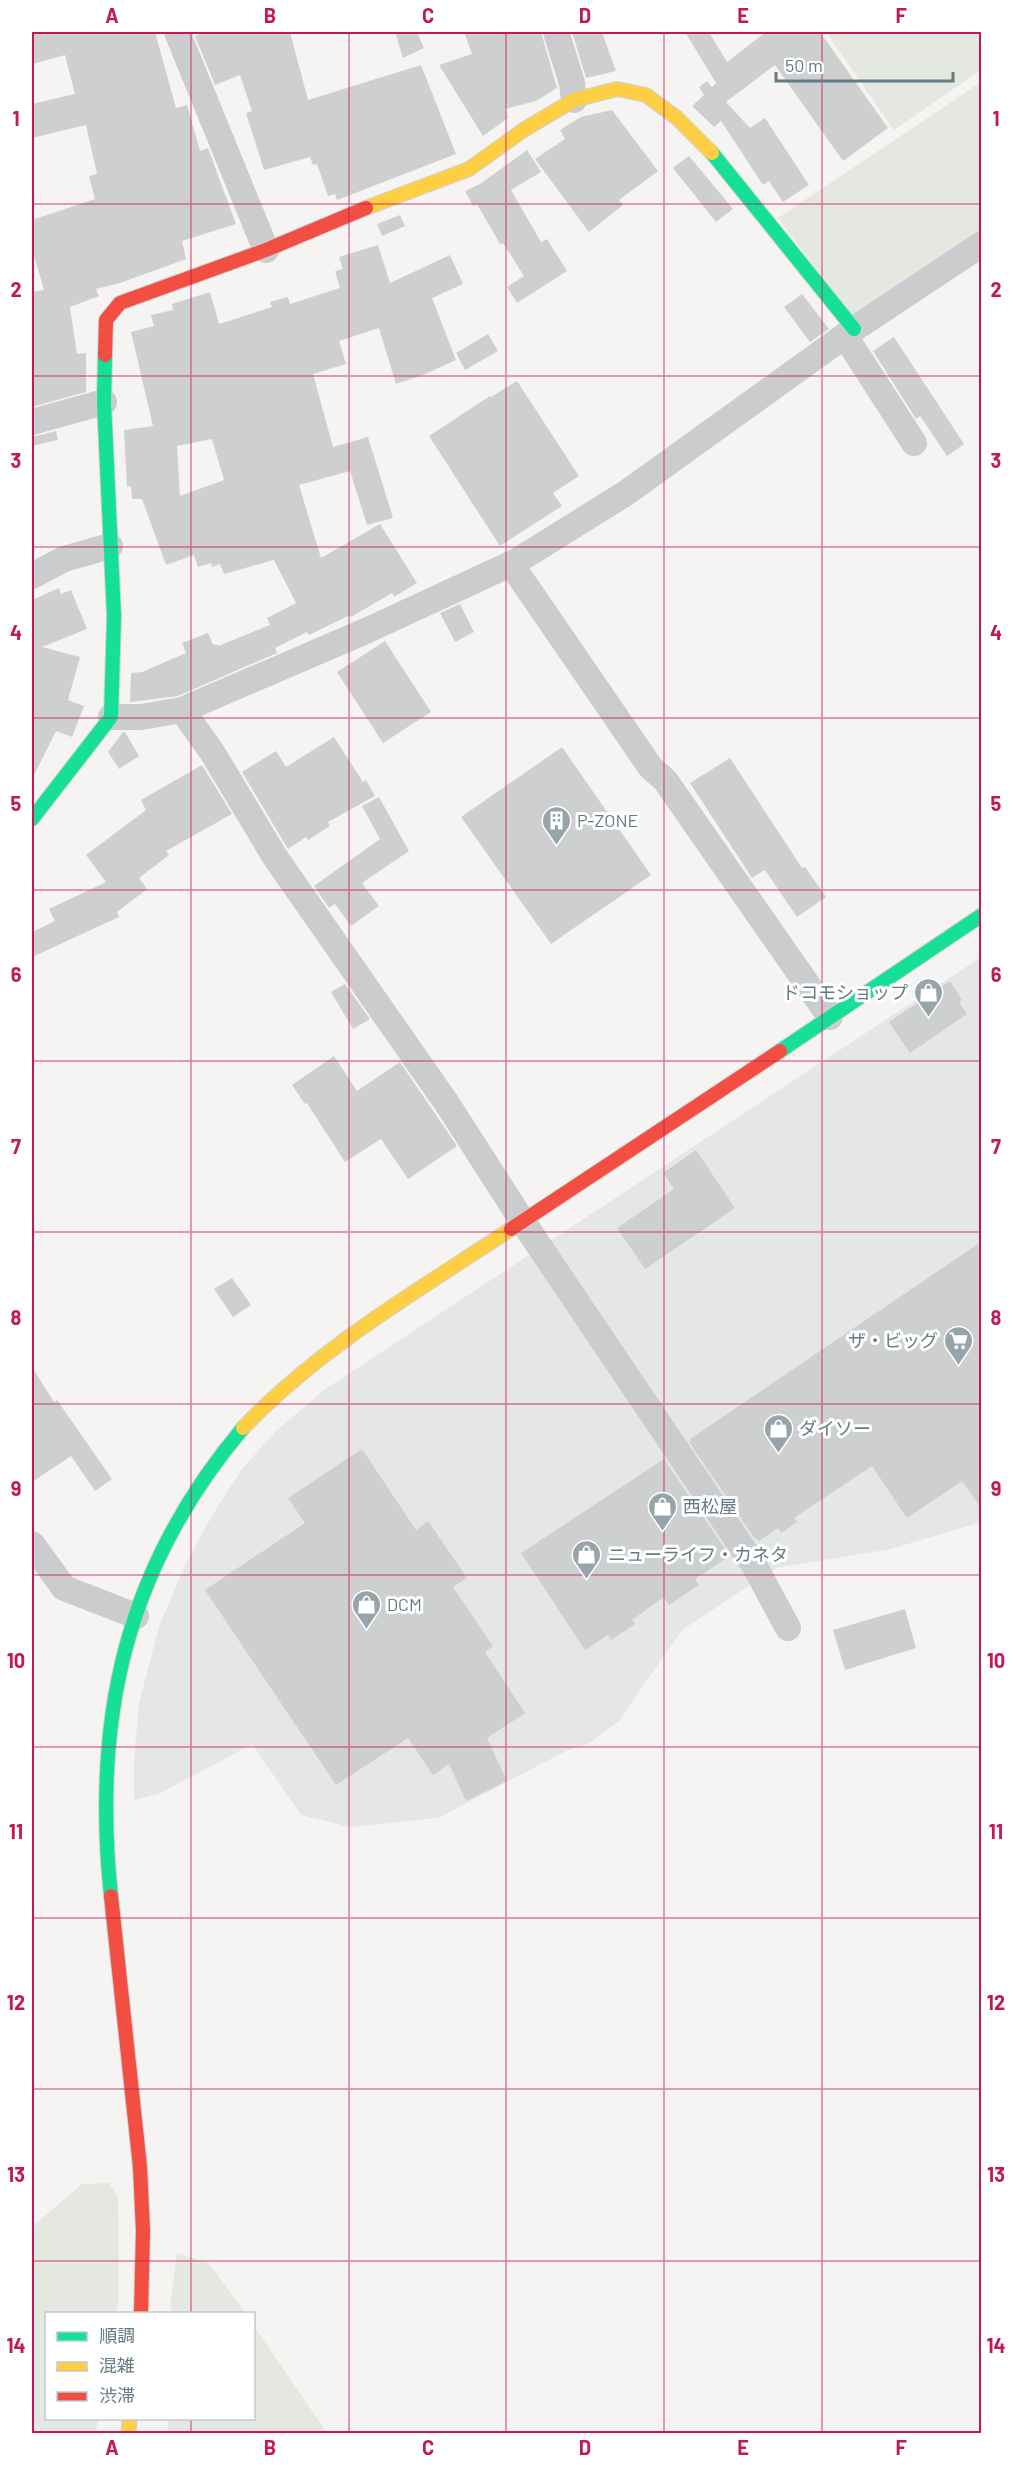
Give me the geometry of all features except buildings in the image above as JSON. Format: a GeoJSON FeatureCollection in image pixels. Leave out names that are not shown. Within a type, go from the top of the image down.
{"type":"FeatureCollection","features":[{"type":"Feature","properties":{"kind":"street"},"geometry":{"type":"LineString","coordinates":[[177,32],[266,250]]}},
{"type":"Feature","properties":{"kind":"street"},"geometry":{"type":"LineString","coordinates":[[556,32],[572,83],[574,100]]}},
{"type":"Feature","properties":{"kind":"street"},"geometry":{"type":"LineString","coordinates":[[32,819],[111,717],[114,616],[104,402],[106,320],[120,303],[266,250],[384,201],[469,170],[525,129],[574,100],[617,89],[646,95],[678,118],[709,149],[849,333],[914,443]]}},
{"type":"Feature","properties":{"kind":"street"},"geometry":{"type":"LineString","coordinates":[[111,717],[141,717],[182,710],[379,626],[512,564],[626,493],[849,333],[981,244]]}},
{"type":"Feature","properties":{"kind":"street"},"geometry":{"type":"LineString","coordinates":[[32,422],[104,402]]}},
{"type":"Feature","properties":{"kind":"street"},"geometry":{"type":"LineString","coordinates":[[32,576],[64,559],[110,546]]}},
{"type":"Feature","properties":{"kind":"street"},"geometry":{"type":"LineString","coordinates":[[512,564],[651,768],[665,780],[830,1017]]}},
{"type":"Feature","properties":{"kind":"street"},"geometry":{"type":"LineString","coordinates":[[182,710],[212,752],[275,856],[448,1105],[523,1222],[754,1565],[788,1628]]}},
{"type":"Feature","properties":{"kind":"street"},"geometry":{"type":"LineString","coordinates":[[141,2312],[143,2231],[140,2167],[110,1884],[106,1798],[111,1721],[124,1651],[150,1576],[182,1513],[222,1452],[244,1427],[312,1365],[377,1318],[981,915]]}},
{"type":"Feature","properties":{"kind":"street"},"geometry":{"type":"LineString","coordinates":[[32,1544],[64,1588],[136,1616]]}},
{"type":"Feature","properties":{"kind":"shaded area"},"geometry":{"type":"Polygon","coordinates":[[[826,32],[981,32],[981,70],[894,130],[826,32]]]}},
{"type":"Feature","properties":{"kind":"shaded area"},"geometry":{"type":"Polygon","coordinates":[[[981,82],[981,235],[855,321],[778,218],[981,82]]]}},
{"type":"Feature","properties":{"kind":"shaded area"},"geometry":{"type":"Polygon","coordinates":[[[981,957],[981,1522],[891,1549],[776,1568],[682,1630],[619,1721],[590,1743],[566,1751],[438,1818],[350,1827],[301,1815],[252,1744],[159,1794],[134,1800],[134,1758],[139,1703],[159,1627],[184,1567],[213,1514],[242,1469],[276,1431],[324,1390],[981,957]]]}},
{"type":"Feature","properties":{"kind":"shaded area"},"geometry":{"type":"Polygon","coordinates":[[[109,2183],[118,2197],[119,2296],[116,2312],[45,2312],[45,2420],[99,2420],[95,2433],[32,2433],[32,2227],[82,2184],[109,2183]]]}},
{"type":"Feature","properties":{"kind":"shaded area"},"geometry":{"type":"Polygon","coordinates":[[[177,2253],[209,2263],[244,2312],[171,2312],[177,2253]]]}},
{"type":"Feature","properties":{"kind":"shaded area"},"geometry":{"type":"Polygon","coordinates":[[[255,2327],[327,2433],[167,2433],[169,2420],[255,2420],[255,2327]]]}},
{"type":"Feature","properties":{"kind":"traffic: fast"},"geometry":{"type":"LineString","coordinates":[[712,153],[854,329]]}},
{"type":"Feature","properties":{"kind":"traffic: fast"},"geometry":{"type":"LineString","coordinates":[[32,819],[111,717],[114,616],[104,402],[105,355]]}},
{"type":"Feature","properties":{"kind":"traffic: fast"},"geometry":{"type":"LineString","coordinates":[[780,1051],[982,915]]}},
{"type":"Feature","properties":{"kind":"traffic: fast"},"geometry":{"type":"LineString","coordinates":[[111,1896],[106,1830],[107,1767],[114,1706],[126,1647],[145,1590],[170,1535],[203,1481],[243,1428]]}},
{"type":"Feature","properties":{"kind":"traffic: slow"},"geometry":{"type":"LineString","coordinates":[[366,208],[469,169],[525,129],[574,100],[617,89],[646,95],[677,118],[712,153]]}},
{"type":"Feature","properties":{"kind":"traffic: slow"},"geometry":{"type":"LineString","coordinates":[[243,1428],[304,1371],[337,1346],[406,1297],[511,1229]]}},
{"type":"Feature","properties":{"kind":"traffic: slow"},"geometry":{"type":"LineString","coordinates":[[128,2434],[130,2420]]}},
{"type":"Feature","properties":{"kind":"traffic: jam"},"geometry":{"type":"LineString","coordinates":[[105,355],[106,320],[120,303],[266,250],[366,208]]}},
{"type":"Feature","properties":{"kind":"traffic: jam"},"geometry":{"type":"LineString","coordinates":[[511,1229],[780,1051]]}},
{"type":"Feature","properties":{"kind":"traffic: jam"},"geometry":{"type":"LineString","coordinates":[[111,1896],[140,2167],[143,2231],[141,2312]]}},
{"type":"Feature","properties":{"kind":"place","name":"P-ZONE"},"geometry":{"type":"Point","coordinates":[556,846]}},
{"type":"Feature","properties":{"kind":"place","name":"ドコモショップ"},"geometry":{"type":"Point","coordinates":[929,1018]}},
{"type":"Feature","properties":{"kind":"place","name":"ザ・ビッグ"},"geometry":{"type":"Point","coordinates":[959,1366]}},
{"type":"Feature","properties":{"kind":"place","name":"ダイソー"},"geometry":{"type":"Point","coordinates":[778,1454]}},
{"type":"Feature","properties":{"kind":"place","name":"西松屋"},"geometry":{"type":"Point","coordinates":[662,1532]}},
{"type":"Feature","properties":{"kind":"place","name":"ニューライフ・カネタ"},"geometry":{"type":"Point","coordinates":[587,1580]}},
{"type":"Feature","properties":{"kind":"place","name":"DCM"},"geometry":{"type":"Point","coordinates":[366,1630]}}]}
